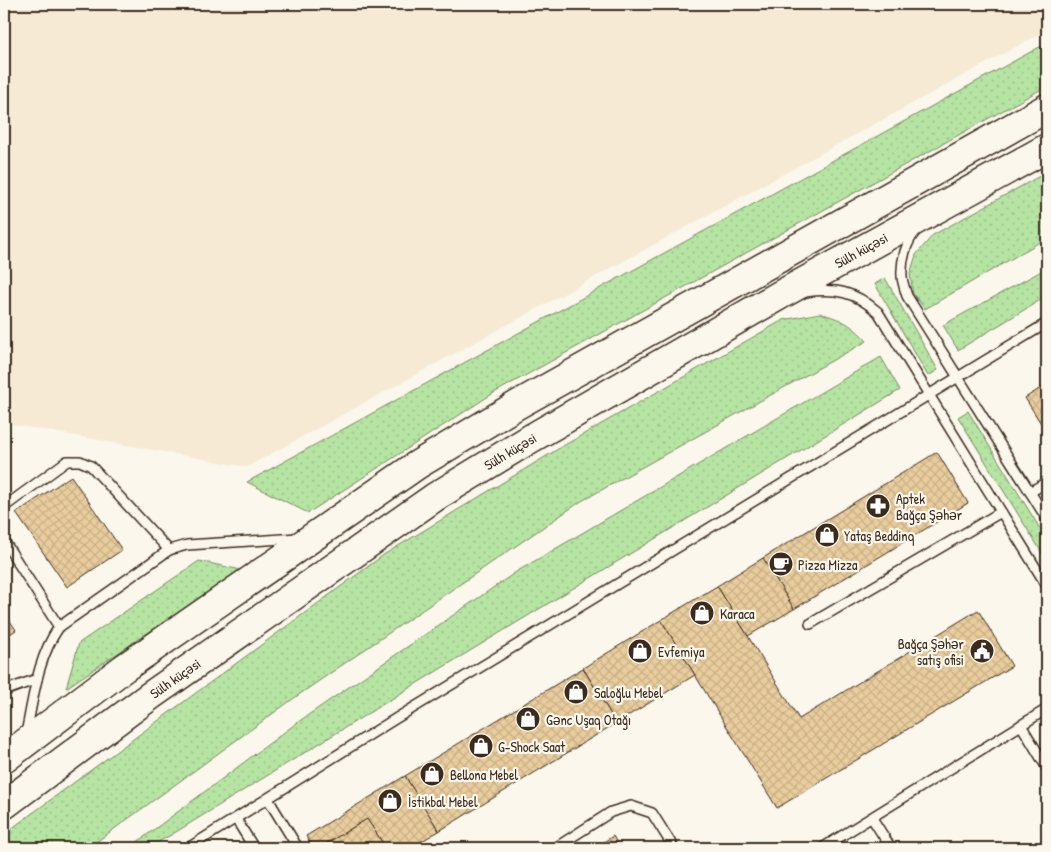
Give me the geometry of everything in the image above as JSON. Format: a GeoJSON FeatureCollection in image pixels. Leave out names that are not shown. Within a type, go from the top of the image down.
{"type":"FeatureCollection","features":[{"type":"Feature","properties":{"kind":"highway"},"geometry":{"type":"LineString","coordinates":[[14,752],[124,668],[417,465],[516,405],[1047,108]]}},
{"type":"Feature","properties":{"kind":"highway","name":"Sülh küçəsi"},"geometry":{"type":"LineString","coordinates":[[4,805],[150,696],[435,497],[530,439],[780,295],[1047,148]]}},
{"type":"Feature","properties":{"kind":"lane"},"geometry":{"type":"LineString","coordinates":[[939,207],[912,235],[904,255],[902,276],[907,296],[1047,519]]}},
{"type":"Feature","properties":{"kind":"lane"},"geometry":{"type":"LineString","coordinates":[[780,295],[819,290],[845,292],[864,300],[878,312],[928,396],[1047,586]]}},
{"type":"Feature","properties":{"kind":"lane"},"geometry":{"type":"LineString","coordinates":[[188,848],[404,714],[1047,323]]}},
{"type":"Feature","properties":{"kind":"lane"},"geometry":{"type":"LineString","coordinates":[[4,507],[67,461],[80,461],[91,466],[169,550]]}},
{"type":"Feature","properties":{"kind":"lane"},"geometry":{"type":"LineString","coordinates":[[1030,492],[1047,482]]}},
{"type":"Feature","properties":{"kind":"lane"},"geometry":{"type":"LineString","coordinates":[[810,624],[1001,512]]}},
{"type":"Feature","properties":{"kind":"lane"},"geometry":{"type":"LineString","coordinates":[[14,752],[42,658],[59,627],[169,550],[187,545],[313,537]]}},
{"type":"Feature","properties":{"kind":"lane"},"geometry":{"type":"LineString","coordinates":[[4,542],[59,627]]}},
{"type":"Feature","properties":{"kind":"lane"},"geometry":{"type":"LineString","coordinates":[[4,691],[37,679]]}},
{"type":"Feature","properties":{"kind":"lane"},"geometry":{"type":"LineString","coordinates":[[822,848],[1047,709]]}},
{"type":"Feature","properties":{"kind":"lane"},"geometry":{"type":"LineString","coordinates":[[1021,725],[1047,768]]}},
{"type":"Feature","properties":{"kind":"lane"},"geometry":{"type":"LineString","coordinates":[[268,799],[298,848]]}},
{"type":"Feature","properties":{"kind":"lane"},"geometry":{"type":"LineString","coordinates":[[555,848],[611,812],[630,806],[652,813],[674,848]]}},
{"type":"Feature","properties":{"kind":"lane"},"geometry":{"type":"LineString","coordinates":[[872,818],[891,848]]}},
{"type":"Feature","properties":{"kind":"lane"},"geometry":{"type":"LineString","coordinates":[[236,819],[254,848]]}},
{"type":"Feature","properties":{"kind":"shaded area"},"geometry":{"type":"Polygon","coordinates":[[[4,4],[1047,4],[1047,30],[247,467],[4,423],[4,4]]]}},
{"type":"Feature","properties":{"kind":"green space"},"geometry":{"type":"Polygon","coordinates":[[[1047,43],[1047,86],[492,394],[308,513],[247,482],[1047,43]]]}},
{"type":"Feature","properties":{"kind":"green space"},"geometry":{"type":"Polygon","coordinates":[[[1047,172],[1047,238],[925,309],[913,294],[910,274],[916,255],[933,235],[1047,172]]]}},
{"type":"Feature","properties":{"kind":"green space"},"geometry":{"type":"Polygon","coordinates":[[[1047,268],[1047,296],[958,350],[943,325],[1047,268]]]}},
{"type":"Feature","properties":{"kind":"green space"},"geometry":{"type":"Polygon","coordinates":[[[885,278],[938,370],[928,376],[875,284],[885,278]]]}},
{"type":"Feature","properties":{"kind":"green space"},"geometry":{"type":"Polygon","coordinates":[[[820,313],[846,323],[867,341],[580,502],[297,696],[88,848],[4,848],[4,834],[385,554],[563,446],[783,320],[820,313]]]}},
{"type":"Feature","properties":{"kind":"green space"},"geometry":{"type":"Polygon","coordinates":[[[881,357],[900,390],[171,835],[147,848],[140,848],[136,843],[298,722],[516,572],[881,357]]]}},
{"type":"Feature","properties":{"kind":"green space"},"geometry":{"type":"Polygon","coordinates":[[[968,411],[1047,540],[1047,561],[958,417],[968,411]]]}},
{"type":"Feature","properties":{"kind":"green space"},"geometry":{"type":"Polygon","coordinates":[[[199,561],[241,570],[66,688],[79,643],[199,561]]]}},
{"type":"Feature","properties":{"kind":"building"},"geometry":{"type":"Polygon","coordinates":[[[1047,384],[1047,433],[1025,398],[1047,384]]]}},
{"type":"Feature","properties":{"kind":"building"},"geometry":{"type":"Polygon","coordinates":[[[937,452],[968,503],[794,609],[763,558],[937,452]]]}},
{"type":"Feature","properties":{"kind":"building"},"geometry":{"type":"Polygon","coordinates":[[[71,476],[122,550],[67,587],[16,513],[71,476]]]}},
{"type":"Feature","properties":{"kind":"building"},"geometry":{"type":"Polygon","coordinates":[[[763,558],[794,609],[748,636],[717,586],[763,558]]]}},
{"type":"Feature","properties":{"kind":"building"},"geometry":{"type":"Polygon","coordinates":[[[717,586],[799,719],[978,610],[1012,666],[777,808],[661,620],[717,586]]]}},
{"type":"Feature","properties":{"kind":"building"},"geometry":{"type":"Polygon","coordinates":[[[4,612],[16,630],[4,638],[4,612]]]}},
{"type":"Feature","properties":{"kind":"building"},"geometry":{"type":"Polygon","coordinates":[[[661,620],[695,675],[616,723],[583,668],[661,620]]]}},
{"type":"Feature","properties":{"kind":"building"},"geometry":{"type":"Polygon","coordinates":[[[583,668],[616,723],[439,831],[405,776],[583,668]]]}},
{"type":"Feature","properties":{"kind":"building"},"geometry":{"type":"Polygon","coordinates":[[[405,776],[439,831],[410,848],[386,848],[367,819],[319,848],[313,848],[306,836],[405,776]]]}},
{"type":"Feature","properties":{"kind":"building"},"geometry":{"type":"Polygon","coordinates":[[[367,819],[386,848],[319,848],[367,819]]]}},
{"type":"Feature","properties":{"kind":"building"},"geometry":{"type":"Polygon","coordinates":[[[613,836],[620,848],[594,848],[613,836]]]}},
{"type":"Feature","properties":{"kind":"place","name":"Aptek Bağça Şəhər"},"geometry":{"type":"Point","coordinates":[878,506]}},
{"type":"Feature","properties":{"kind":"place","name":"Yataş Beddinq"},"geometry":{"type":"Point","coordinates":[827,535]}},
{"type":"Feature","properties":{"kind":"place","name":"Pizza Mizza"},"geometry":{"type":"Point","coordinates":[781,564]}},
{"type":"Feature","properties":{"kind":"place","name":"Karaca"},"geometry":{"type":"Point","coordinates":[702,613]}},
{"type":"Feature","properties":{"kind":"place","name":"Evfemiya"},"geometry":{"type":"Point","coordinates":[640,651]}},
{"type":"Feature","properties":{"kind":"place","name":"Bağça Şəhər satış ofisi"},"geometry":{"type":"Point","coordinates":[982,651]}},
{"type":"Feature","properties":{"kind":"place","name":"Saloğlu Mebel"},"geometry":{"type":"Point","coordinates":[576,692]}},
{"type":"Feature","properties":{"kind":"place","name":"Gənc Uşaq Otağı"},"geometry":{"type":"Point","coordinates":[528,719]}},
{"type":"Feature","properties":{"kind":"place","name":"G-Shock Saat"},"geometry":{"type":"Point","coordinates":[481,746]}},
{"type":"Feature","properties":{"kind":"place","name":"Bellona Mebel"},"geometry":{"type":"Point","coordinates":[432,774]}},
{"type":"Feature","properties":{"kind":"place","name":"İstikbal Mebel"},"geometry":{"type":"Point","coordinates":[390,801]}}]}
